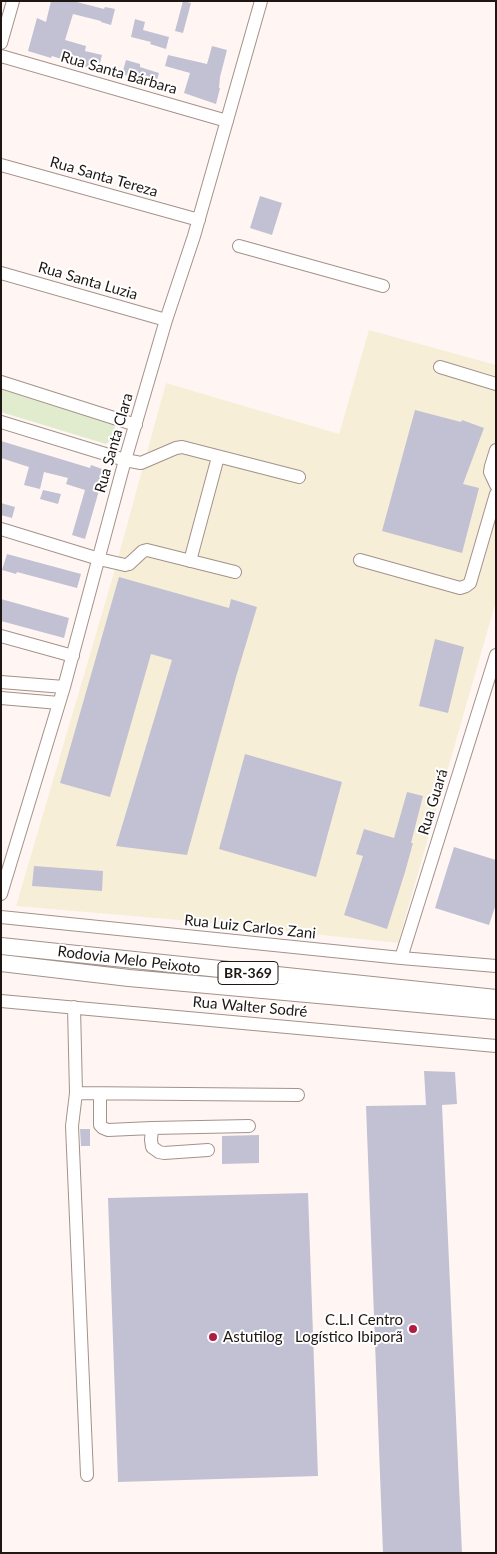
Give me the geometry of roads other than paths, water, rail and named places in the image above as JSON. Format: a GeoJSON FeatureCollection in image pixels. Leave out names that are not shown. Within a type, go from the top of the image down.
{"type":"FeatureCollection","features":[{"type":"Feature","properties":{"kind":"main road","name":"Rodovia Melo Peixoto"},"geometry":{"type":"LineString","coordinates":[[1,946],[496,998]]}},
{"type":"Feature","properties":{"kind":"main road","name":"Rodovia Melo Peixoto"},"geometry":{"type":"LineString","coordinates":[[1,963],[129,978],[496,1011]]}},
{"type":"Feature","properties":{"kind":"street"},"geometry":{"type":"LineString","coordinates":[[1,43],[13,1]]}},
{"type":"Feature","properties":{"kind":"street","name":"Rua Santa Clara"},"geometry":{"type":"LineString","coordinates":[[1,894],[60,703],[125,460],[166,320],[199,220],[261,1]]}},
{"type":"Feature","properties":{"kind":"street","name":"Rua Santa Bárbara"},"geometry":{"type":"LineString","coordinates":[[1,56],[227,121]]}},
{"type":"Feature","properties":{"kind":"street","name":"Rua Santa Tereza"},"geometry":{"type":"LineString","coordinates":[[1,165],[199,220]]}},
{"type":"Feature","properties":{"kind":"street"},"geometry":{"type":"LineString","coordinates":[[239,246],[383,286]]}},
{"type":"Feature","properties":{"kind":"street","name":"Rua Santa Luzia"},"geometry":{"type":"LineString","coordinates":[[1,273],[166,320]]}},
{"type":"Feature","properties":{"kind":"street"},"geometry":{"type":"LineString","coordinates":[[440,367],[496,384]]}},
{"type":"Feature","properties":{"kind":"street"},"geometry":{"type":"LineString","coordinates":[[1,382],[136,425]]}},
{"type":"Feature","properties":{"kind":"street"},"geometry":{"type":"LineString","coordinates":[[1,422],[125,460],[141,463],[182,447],[299,477]]}},
{"type":"Feature","properties":{"kind":"street"},"geometry":{"type":"LineString","coordinates":[[496,450],[490,472],[496,485]]}},
{"type":"Feature","properties":{"kind":"street"},"geometry":{"type":"LineString","coordinates":[[190,561],[218,456]]}},
{"type":"Feature","properties":{"kind":"street"},"geometry":{"type":"LineString","coordinates":[[360,560],[460,588],[466,586],[470,583],[496,494]]}},
{"type":"Feature","properties":{"kind":"street"},"geometry":{"type":"LineString","coordinates":[[1,529],[125,565],[130,564],[143,551],[147,550],[235,572]]}},
{"type":"Feature","properties":{"kind":"street"},"geometry":{"type":"LineString","coordinates":[[1,636],[73,656]]}},
{"type":"Feature","properties":{"kind":"street","name":"Rua Guará"},"geometry":{"type":"LineString","coordinates":[[401,958],[496,655]]}},
{"type":"Feature","properties":{"kind":"street"},"geometry":{"type":"LineString","coordinates":[[1,682],[64,687]]}},
{"type":"Feature","properties":{"kind":"street"},"geometry":{"type":"LineString","coordinates":[[1,698],[60,703]]}},
{"type":"Feature","properties":{"kind":"street","name":"Rua Luiz Carlos Zani"},"geometry":{"type":"LineString","coordinates":[[1,917],[496,966]]}},
{"type":"Feature","properties":{"kind":"street","name":"Rua Walter Sodré"},"geometry":{"type":"LineString","coordinates":[[1,1001],[496,1046]]}},
{"type":"Feature","properties":{"kind":"street"},"geometry":{"type":"LineString","coordinates":[[74,1008],[76,1094],[72,1126],[87,1474]]}},
{"type":"Feature","properties":{"kind":"street"},"geometry":{"type":"LineString","coordinates":[[76,1094],[298,1095]]}},
{"type":"Feature","properties":{"kind":"street"},"geometry":{"type":"LineString","coordinates":[[100,1094],[99,1119],[102,1128],[108,1130],[249,1126]]}},
{"type":"Feature","properties":{"kind":"street"},"geometry":{"type":"LineString","coordinates":[[152,1128],[152,1147],[159,1152],[208,1150]]}},
{"type":"Feature","properties":{"kind":"place","name":"C.L.I Centro Logístico Ibiporã"},"geometry":{"type":"Point","coordinates":[413,1329]}},
{"type":"Feature","properties":{"kind":"place","name":"Astutilog"},"geometry":{"type":"Point","coordinates":[213,1337]}}]}
